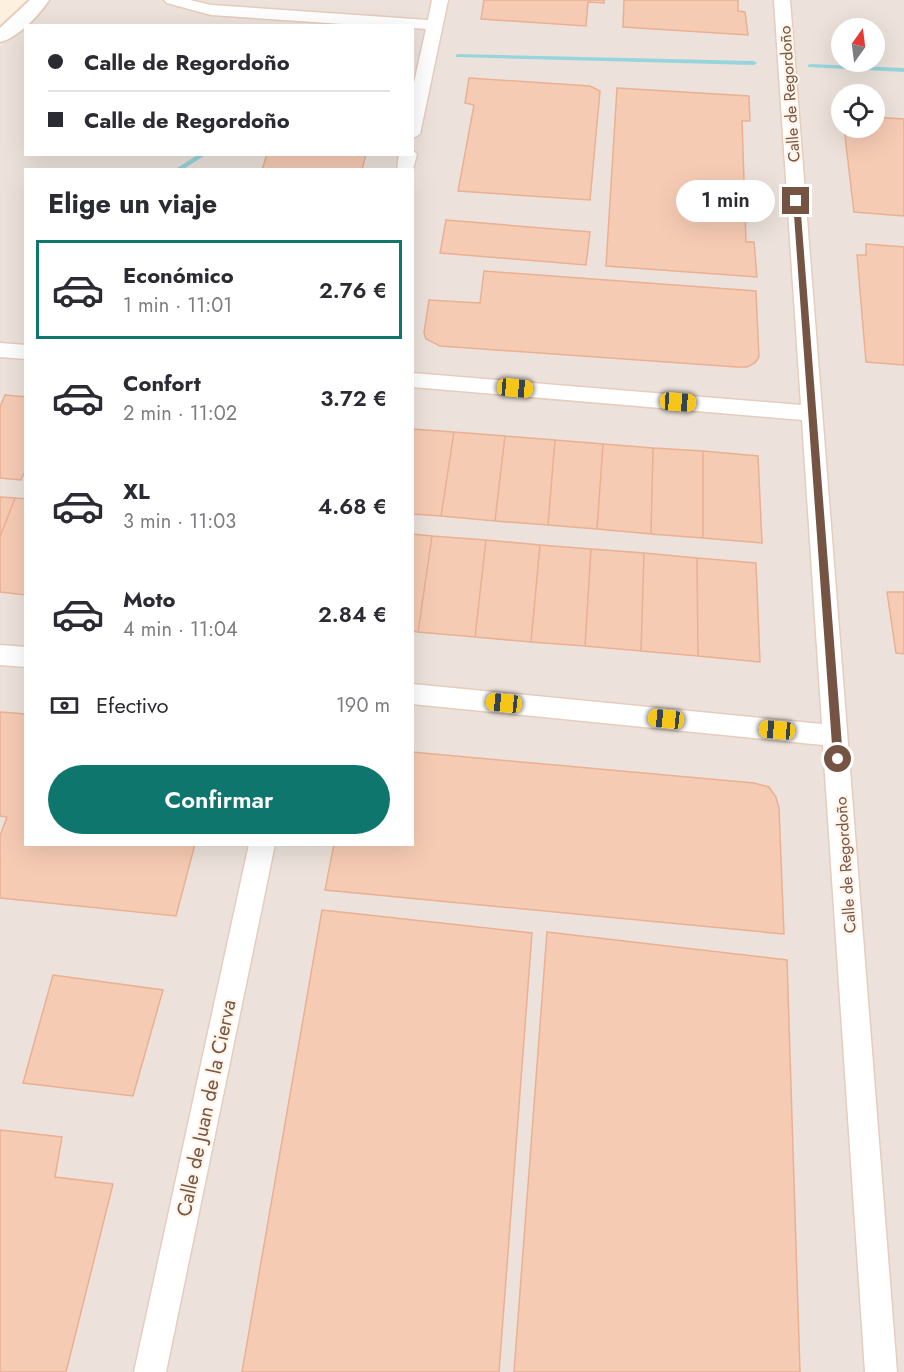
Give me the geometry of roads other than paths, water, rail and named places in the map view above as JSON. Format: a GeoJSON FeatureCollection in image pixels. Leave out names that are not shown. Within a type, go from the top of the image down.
{"type":"FeatureCollection","features":[{"type":"Feature","properties":{"kind":"street"},"geometry":{"type":"LineString","coordinates":[[0,36],[19,0]]}},
{"type":"Feature","properties":{"kind":"street"},"geometry":{"type":"LineString","coordinates":[[172,0],[211,10],[434,25]]}},
{"type":"Feature","properties":{"kind":"street"},"geometry":{"type":"LineString","coordinates":[[414,124],[440,0]]}},
{"type":"Feature","properties":{"kind":"street","name":"Calle de Regordoño"},"geometry":{"type":"LineString","coordinates":[[782,0],[881,1372]]}},
{"type":"Feature","properties":{"kind":"street"},"geometry":{"type":"LineString","coordinates":[[8,22],[48,1]]}},
{"type":"Feature","properties":{"kind":"street"},"geometry":{"type":"LineString","coordinates":[[0,350],[24,352]]}},
{"type":"Feature","properties":{"kind":"street"},"geometry":{"type":"LineString","coordinates":[[414,380],[812,413]]}},
{"type":"Feature","properties":{"kind":"street"},"geometry":{"type":"LineString","coordinates":[[0,655],[24,657]]}},
{"type":"Feature","properties":{"kind":"street"},"geometry":{"type":"LineString","coordinates":[[414,694],[836,736]]}},
{"type":"Feature","properties":{"kind":"street","name":"Calle de Juan de la Cierva"},"geometry":{"type":"LineString","coordinates":[[150,1372],[262,846]]}},
{"type":"Feature","properties":{"kind":"waterway"},"geometry":{"type":"LineString","coordinates":[[458,56],[754,63]]}},
{"type":"Feature","properties":{"kind":"waterway"},"geometry":{"type":"LineString","coordinates":[[810,66],[904,70]]}},
{"type":"Feature","properties":{"kind":"waterway"},"geometry":{"type":"LineString","coordinates":[[180,168],[201,156]]}}]}
